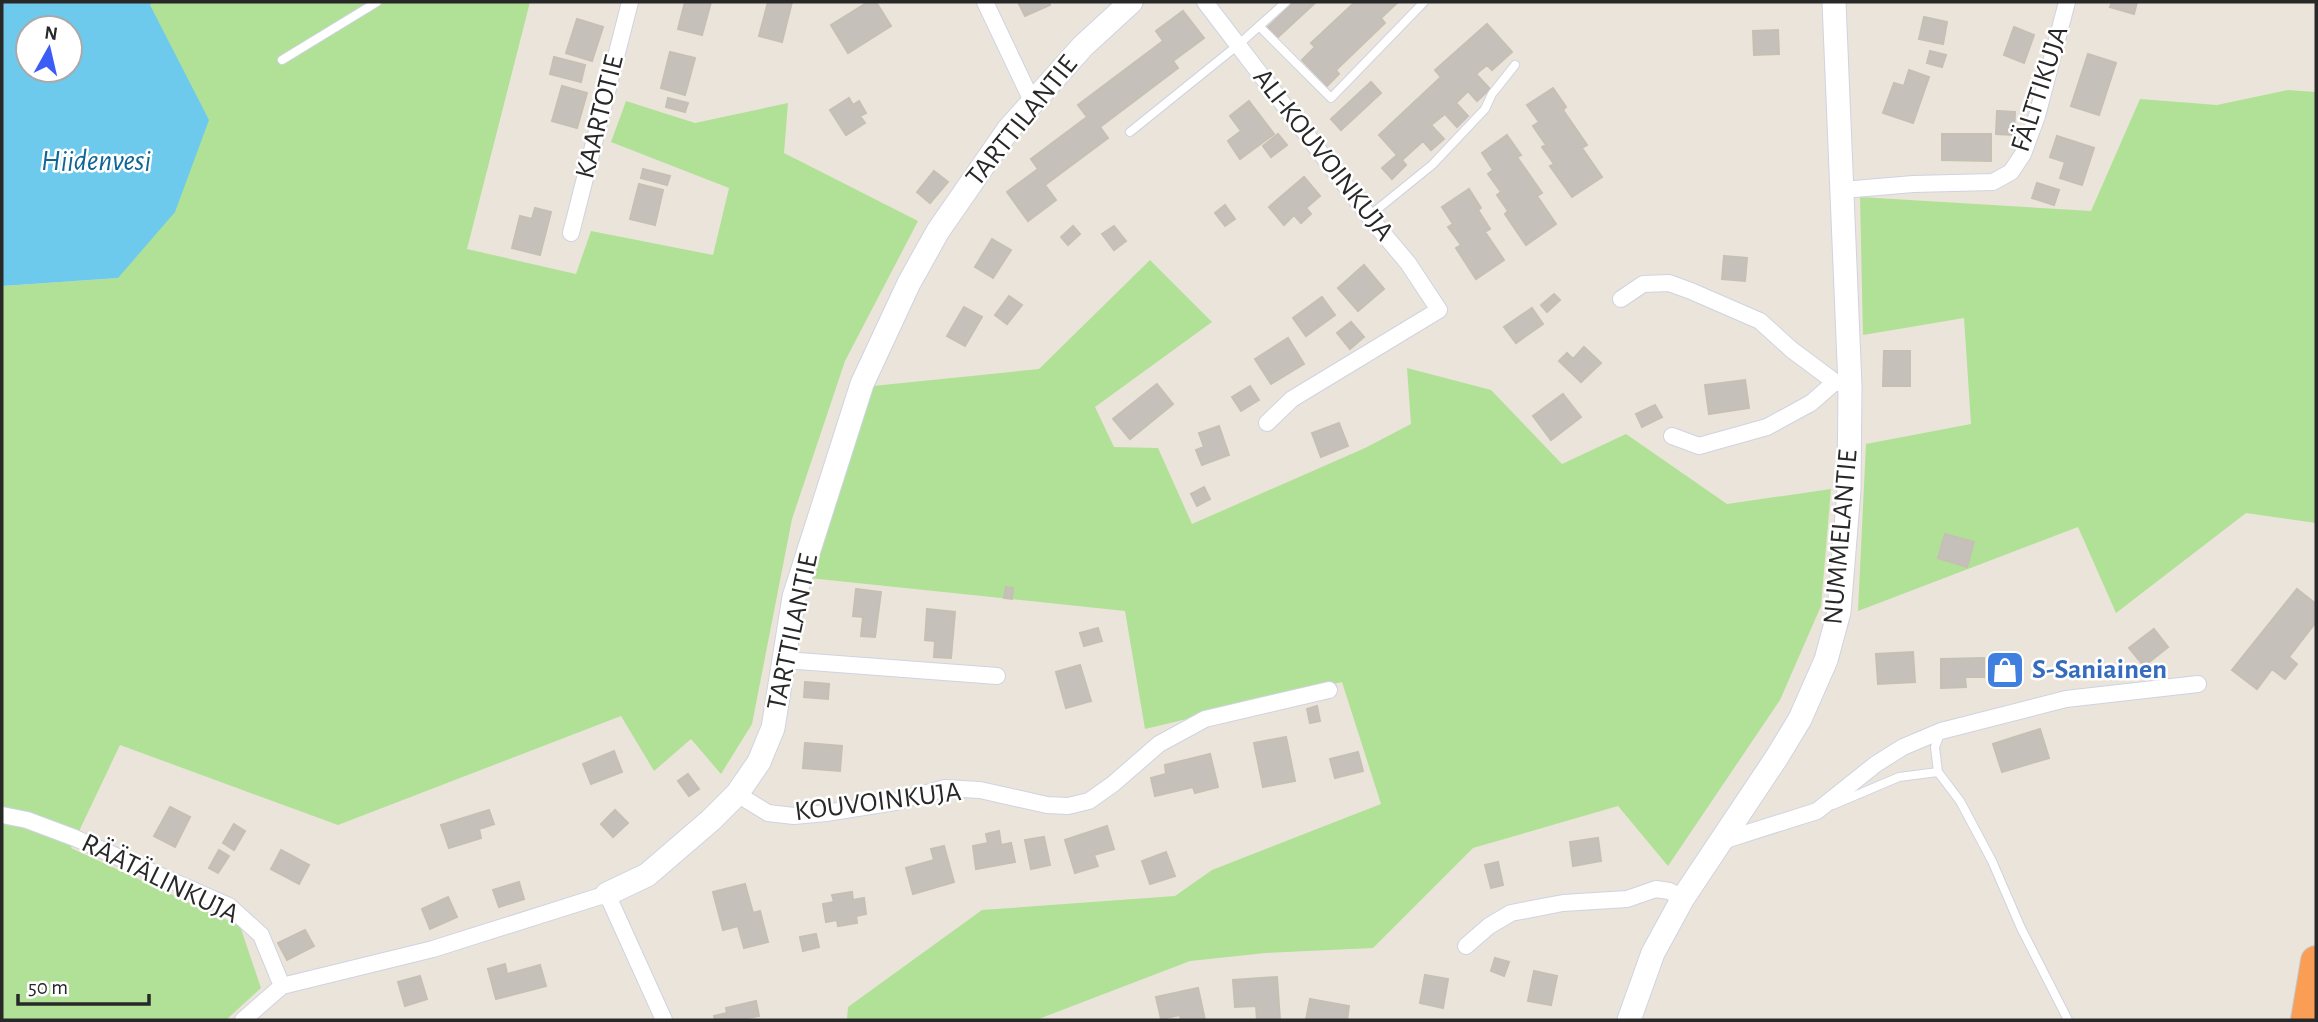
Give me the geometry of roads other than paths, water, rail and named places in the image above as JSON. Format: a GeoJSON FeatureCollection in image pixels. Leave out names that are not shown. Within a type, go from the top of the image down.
{"type":"FeatureCollection","features":[{"type":"Feature","properties":{"kind":"highway"},"geometry":{"type":"LineString","coordinates":[[2306,1020],[2316,961]]}},
{"type":"Feature","properties":{"kind":"street","name":"KAARTOTIE"},"geometry":{"type":"LineString","coordinates":[[571,233],[630,2]]}},
{"type":"Feature","properties":{"kind":"street"},"geometry":{"type":"LineString","coordinates":[[985,2],[1032,101]]}},
{"type":"Feature","properties":{"kind":"street","name":"TARTTILANTIE"},"geometry":{"type":"LineString","coordinates":[[243,1020],[282,986],[433,949],[607,894],[647,875],[737,794],[759,762],[773,728],[794,597],[862,383],[909,283],[938,231],[969,185],[1032,101],[1083,46],[1131,2]]}},
{"type":"Feature","properties":{"kind":"street","name":"ALI-KOUVOINKUJA"},"geometry":{"type":"LineString","coordinates":[[1205,2],[1408,263],[1439,310],[1292,399],[1268,423]]}},
{"type":"Feature","properties":{"kind":"street","name":"NUMMELANTIE"},"geometry":{"type":"LineString","coordinates":[[1629,1020],[1654,953],[1683,898],[1800,719],[1826,660],[1839,612],[1849,490],[1842,384],[1843,190],[1834,2]]}},
{"type":"Feature","properties":{"kind":"street","name":"FÄLTTIKUJA"},"geometry":{"type":"LineString","coordinates":[[1843,190],[1913,184],[1993,182],[2011,172],[2023,154],[2037,116],[2067,2]]}},
{"type":"Feature","properties":{"kind":"street"},"geometry":{"type":"LineString","coordinates":[[1621,299],[1643,284],[1669,284],[1691,291],[1760,321],[1792,350],[1842,384],[1767,427],[1699,446],[1672,436]]}},
{"type":"Feature","properties":{"kind":"street"},"geometry":{"type":"LineString","coordinates":[[785,660],[997,676]]}},
{"type":"Feature","properties":{"kind":"street"},"geometry":{"type":"LineString","coordinates":[[1719,842],[1817,811],[1876,764],[1903,747],[1941,731],[2066,699],[2198,684]]}},
{"type":"Feature","properties":{"kind":"street","name":"KOUVOINKUJA"},"geometry":{"type":"LineString","coordinates":[[737,794],[768,813],[794,816],[895,802],[945,788],[972,789],[1047,805],[1068,806],[1089,801],[1160,744],[1205,719],[1329,690]]}},
{"type":"Feature","properties":{"kind":"street","name":"RÄÄTÄLINKUJA"},"geometry":{"type":"LineString","coordinates":[[2,815],[27,820],[75,838],[229,906],[261,934],[282,986]]}},
{"type":"Feature","properties":{"kind":"street"},"geometry":{"type":"LineString","coordinates":[[1466,946],[1489,926],[1511,913],[1563,903],[1627,899],[1656,889],[1669,891],[1683,898]]}},
{"type":"Feature","properties":{"kind":"street"},"geometry":{"type":"LineString","coordinates":[[607,894],[664,1020]]}},
{"type":"Feature","properties":{"kind":"lane"},"geometry":{"type":"LineString","coordinates":[[282,60],[377,2]]}},
{"type":"Feature","properties":{"kind":"lane"},"geometry":{"type":"LineString","coordinates":[[1130,132],[1238,45],[1286,2]]}},
{"type":"Feature","properties":{"kind":"lane"},"geometry":{"type":"LineString","coordinates":[[1259,26],[1331,98],[1424,2]]}},
{"type":"Feature","properties":{"kind":"lane"},"geometry":{"type":"LineString","coordinates":[[1369,216],[1432,165],[1485,109],[1492,94],[1515,65]]}},
{"type":"Feature","properties":{"kind":"lane"},"geometry":{"type":"LineString","coordinates":[[1941,731],[1935,747],[1938,772],[1960,801],[1992,861],[2021,929],[2068,1020]]}},
{"type":"Feature","properties":{"kind":"lane"},"geometry":{"type":"LineString","coordinates":[[1817,811],[1899,777],[1938,772]]}},
{"type":"Feature","properties":{"kind":"water","name":"Hiidenvesi"},"geometry":{"type":"Polygon","coordinates":[[[2,2],[152,2],[150,5],[209,120],[175,212],[118,278],[2,286],[2,2]]]}},
{"type":"Feature","properties":{"kind":"place","name":"S-Saniainen"},"geometry":{"type":"Point","coordinates":[2005,670]}}]}
